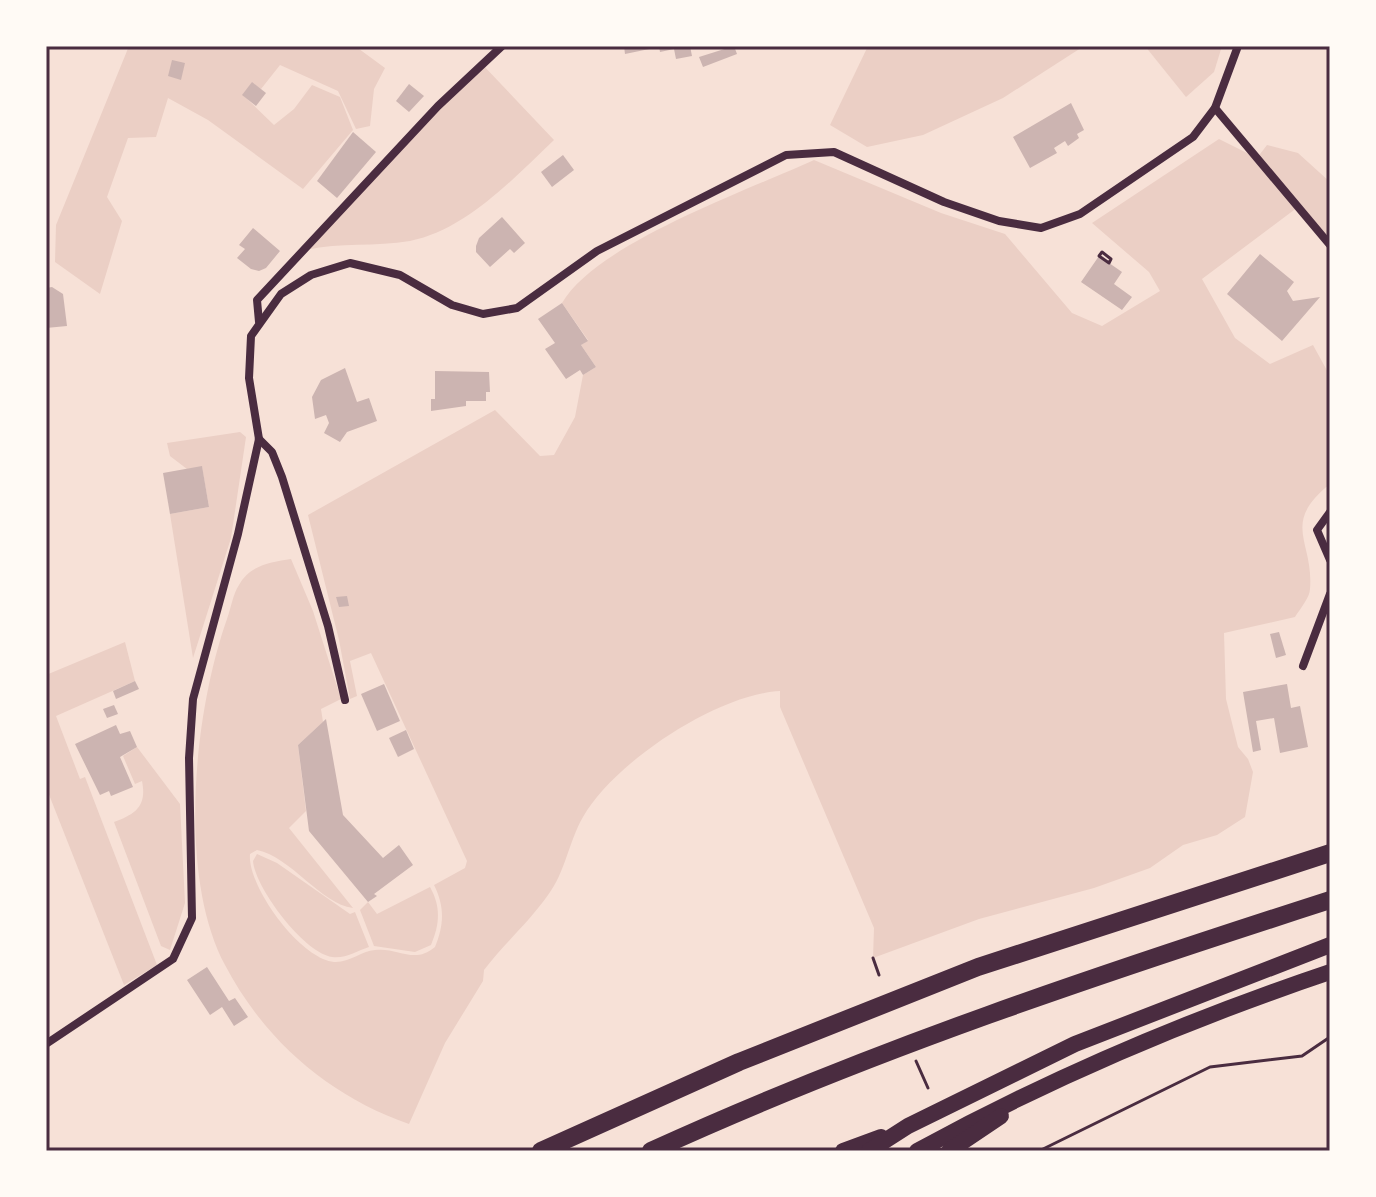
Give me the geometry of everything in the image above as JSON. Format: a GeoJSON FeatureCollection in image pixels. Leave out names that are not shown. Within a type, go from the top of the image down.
{"type":"FeatureCollection","features":[{"type":"Feature","properties":{"kind":"highway"},"geometry":{"type":"LineString","coordinates":[[541,1151],[739,1062],[978,967],[1330,853]]}},
{"type":"Feature","properties":{"kind":"highway"},"geometry":{"type":"LineString","coordinates":[[651,1151],[754,1104],[993,1011],[1330,900]]}},
{"type":"Feature","properties":{"kind":"highway"},"geometry":{"type":"LineString","coordinates":[[843,1151],[908,1126],[1075,1044],[1330,945]]}},
{"type":"Feature","properties":{"kind":"highway"},"geometry":{"type":"LineString","coordinates":[[917,1151],[1059,1077],[1330,972]]}},
{"type":"Feature","properties":{"kind":"highway"},"geometry":{"type":"LineString","coordinates":[[949,1151],[1059,1077]]}},
{"type":"Feature","properties":{"kind":"highway"},"geometry":{"type":"LineString","coordinates":[[869,1151],[908,1126]]}},
{"type":"Feature","properties":{"kind":"street"},"geometry":{"type":"LineString","coordinates":[[259,322],[257,300],[438,106],[502,46]]}},
{"type":"Feature","properties":{"kind":"street"},"geometry":{"type":"LineString","coordinates":[[46,1044],[173,959],[192,918],[189,758],[193,699],[238,534],[259,439],[249,378],[251,336],[281,294],[311,275],[350,263],[400,275],[462,308],[483,314],[517,308],[597,251],[786,155],[813,151],[834,152],[944,202],[999,221],[1041,228],[1080,214],[1193,137],[1215,108],[1238,46]]}},
{"type":"Feature","properties":{"kind":"street"},"geometry":{"type":"LineString","coordinates":[[1215,108],[1330,245]]}},
{"type":"Feature","properties":{"kind":"street"},"geometry":{"type":"LineString","coordinates":[[259,439],[272,452],[282,477],[328,626],[345,700]]}},
{"type":"Feature","properties":{"kind":"street"},"geometry":{"type":"LineString","coordinates":[[1330,512],[1317,530],[1330,560]]}},
{"type":"Feature","properties":{"kind":"street"},"geometry":{"type":"LineString","coordinates":[[1303,666],[1330,594]]}},
{"type":"Feature","properties":{"kind":"path"},"geometry":{"type":"LineString","coordinates":[[873,958],[879,975]]}},
{"type":"Feature","properties":{"kind":"path"},"geometry":{"type":"LineString","coordinates":[[1039,1151],[1210,1067],[1302,1056],[1330,1037]]}},
{"type":"Feature","properties":{"kind":"path"},"geometry":{"type":"LineString","coordinates":[[916,1061],[928,1088]]}},
{"type":"Feature","properties":{"kind":"shaded area"},"geometry":{"type":"Polygon","coordinates":[[[129,46],[355,46],[385,68],[374,89],[370,126],[356,129],[338,91],[280,65],[261,89],[252,83],[243,95],[274,125],[294,109],[312,85],[340,97],[353,130],[303,189],[208,120],[168,98],[156,137],[128,138],[107,197],[122,221],[100,294],[55,262],[56,225],[129,46]]]}},
{"type":"Feature","properties":{"kind":"shaded area"},"geometry":{"type":"Polygon","coordinates":[[[868,46],[1084,46],[1003,98],[923,135],[867,147],[830,125],[868,46]]]}},
{"type":"Feature","properties":{"kind":"shaded area"},"geometry":{"type":"Polygon","coordinates":[[[1145,46],[1222,46],[1214,72],[1186,97],[1145,46]]]}},
{"type":"Feature","properties":{"kind":"shaded area"},"geometry":{"type":"Polygon","coordinates":[[[481,63],[554,140],[488,201],[431,235],[397,243],[306,250],[481,63]]]}},
{"type":"Feature","properties":{"kind":"shaded area"},"geometry":{"type":"Polygon","coordinates":[[[1219,139],[1257,158],[1267,145],[1298,153],[1330,182],[1330,245],[1298,207],[1202,279],[1235,338],[1270,364],[1313,345],[1330,376],[1330,484],[1315,498],[1303,522],[1310,572],[1308,596],[1295,617],[1224,633],[1226,699],[1238,747],[1248,759],[1253,772],[1245,817],[1217,835],[1183,845],[1150,868],[1094,888],[979,919],[873,958],[874,928],[780,707],[780,691],[755,695],[727,704],[670,734],[618,775],[598,796],[578,826],[554,886],[484,970],[483,981],[445,1043],[409,1124],[352,1098],[302,1062],[280,1041],[259,1018],[225,965],[210,928],[200,886],[196,840],[199,746],[206,700],[215,657],[234,597],[249,573],[269,563],[291,559],[313,611],[341,699],[321,709],[323,722],[298,745],[306,811],[289,828],[353,908],[329,898],[282,861],[257,850],[250,854],[251,868],[278,919],[306,948],[334,962],[375,950],[420,955],[435,947],[440,931],[442,908],[434,885],[465,868],[467,861],[371,653],[350,661],[357,696],[350,699],[339,640],[308,515],[495,410],[540,456],[554,455],[575,417],[583,375],[596,367],[581,345],[588,340],[562,303],[580,281],[640,239],[814,160],[941,213],[1005,234],[1072,313],[1102,326],[1160,291],[1149,272],[1092,223],[1219,139]]]}},
{"type":"Feature","properties":{"kind":"shaded area"},"geometry":{"type":"Polygon","coordinates":[[[240,432],[246,437],[231,538],[193,658],[170,514],[209,507],[202,467],[187,469],[170,456],[167,443],[240,432]]]}},
{"type":"Feature","properties":{"kind":"shaded area"},"geometry":{"type":"Polygon","coordinates":[[[125,642],[135,681],[56,716],[80,779],[85,777],[157,965],[124,985],[46,787],[46,675],[125,642]]]}},
{"type":"Feature","properties":{"kind":"shaded area"},"geometry":{"type":"Polygon","coordinates":[[[137,747],[180,804],[185,903],[170,950],[161,946],[114,822],[134,812],[143,797],[142,781],[135,784],[123,756],[137,747]]]}},
{"type":"Feature","properties":{"kind":"shaded area"},"geometry":{"type":"Polygon","coordinates":[[[257,854],[277,863],[350,914],[355,912],[369,947],[346,956],[332,957],[308,944],[283,918],[262,887],[253,861],[257,854]]]}},
{"type":"Feature","properties":{"kind":"shaded area"},"geometry":{"type":"Polygon","coordinates":[[[430,887],[438,916],[431,945],[415,952],[374,946],[360,910],[368,902],[377,914],[430,887]]]}},
{"type":"Feature","properties":{"kind":"building"},"geometry":{"type":"Polygon","coordinates":[[[624,46],[658,46],[659,47],[625,54],[624,46]]]}},
{"type":"Feature","properties":{"kind":"building"},"geometry":{"type":"Polygon","coordinates":[[[659,46],[690,46],[692,56],[676,59],[674,49],[660,52],[659,46]]]}},
{"type":"Feature","properties":{"kind":"building"},"geometry":{"type":"Polygon","coordinates":[[[734,46],[737,54],[703,67],[699,57],[734,46]]]}},
{"type":"Feature","properties":{"kind":"building"},"geometry":{"type":"Polygon","coordinates":[[[172,60],[185,63],[181,80],[168,76],[172,60]]]}},
{"type":"Feature","properties":{"kind":"building"},"geometry":{"type":"Polygon","coordinates":[[[252,82],[266,93],[256,106],[242,95],[252,82]]]}},
{"type":"Feature","properties":{"kind":"building"},"geometry":{"type":"Polygon","coordinates":[[[409,84],[424,96],[409,112],[396,101],[409,84]]]}},
{"type":"Feature","properties":{"kind":"building"},"geometry":{"type":"Polygon","coordinates":[[[1071,103],[1084,130],[1077,134],[1079,138],[1068,146],[1065,141],[1054,148],[1057,153],[1030,168],[1013,137],[1071,103]]]}},
{"type":"Feature","properties":{"kind":"building"},"geometry":{"type":"Polygon","coordinates":[[[353,132],[376,152],[337,198],[317,181],[353,132]]]}},
{"type":"Feature","properties":{"kind":"building"},"geometry":{"type":"Polygon","coordinates":[[[563,155],[574,170],[552,187],[541,172],[563,155]]]}},
{"type":"Feature","properties":{"kind":"building"},"geometry":{"type":"Polygon","coordinates":[[[502,217],[525,243],[514,253],[510,249],[490,267],[476,252],[476,246],[479,238],[502,217]]]}},
{"type":"Feature","properties":{"kind":"building"},"geometry":{"type":"Polygon","coordinates":[[[253,228],[280,251],[266,268],[259,271],[237,258],[245,249],[239,245],[253,228]]]}},
{"type":"Feature","properties":{"kind":"building"},"geometry":{"type":"Polygon","coordinates":[[[1260,254],[1294,282],[1287,291],[1293,301],[1320,297],[1282,341],[1227,294],[1260,254]]]}},
{"type":"Feature","properties":{"kind":"building"},"geometry":{"type":"Polygon","coordinates":[[[1099,256],[1122,272],[1114,284],[1132,297],[1122,310],[1081,282],[1099,256]]]}},
{"type":"Feature","properties":{"kind":"building"},"geometry":{"type":"Polygon","coordinates":[[[52,287],[63,294],[67,326],[46,328],[46,288],[52,287]]]}},
{"type":"Feature","properties":{"kind":"building"},"geometry":{"type":"Polygon","coordinates":[[[562,303],[588,341],[581,345],[596,367],[583,375],[580,370],[566,379],[545,349],[555,343],[538,319],[562,303]]]}},
{"type":"Feature","properties":{"kind":"building"},"geometry":{"type":"Polygon","coordinates":[[[345,368],[357,402],[369,398],[377,421],[347,432],[340,442],[324,433],[329,423],[326,415],[315,419],[312,397],[321,380],[345,368]]]}},
{"type":"Feature","properties":{"kind":"building"},"geometry":{"type":"Polygon","coordinates":[[[435,371],[489,372],[490,392],[486,392],[486,401],[466,401],[466,406],[431,411],[431,399],[435,399],[435,371]]]}},
{"type":"Feature","properties":{"kind":"building"},"geometry":{"type":"Polygon","coordinates":[[[202,466],[209,507],[170,514],[163,473],[202,466]]]}},
{"type":"Feature","properties":{"kind":"building"},"geometry":{"type":"Polygon","coordinates":[[[347,596],[349,606],[339,607],[336,597],[347,596]]]}},
{"type":"Feature","properties":{"kind":"building"},"geometry":{"type":"Polygon","coordinates":[[[1279,632],[1286,655],[1276,658],[1270,634],[1279,632]]]}},
{"type":"Feature","properties":{"kind":"building"},"geometry":{"type":"Polygon","coordinates":[[[135,681],[139,689],[116,699],[113,691],[135,681]]]}},
{"type":"Feature","properties":{"kind":"building"},"geometry":{"type":"Polygon","coordinates":[[[384,684],[400,721],[377,731],[361,694],[384,684]]]}},
{"type":"Feature","properties":{"kind":"building"},"geometry":{"type":"Polygon","coordinates":[[[1287,684],[1291,708],[1300,706],[1308,747],[1280,753],[1274,718],[1256,721],[1261,750],[1253,752],[1243,692],[1287,684]]]}},
{"type":"Feature","properties":{"kind":"building"},"geometry":{"type":"Polygon","coordinates":[[[114,705],[118,714],[107,718],[103,709],[114,705]]]}},
{"type":"Feature","properties":{"kind":"building"},"geometry":{"type":"Polygon","coordinates":[[[326,719],[343,815],[383,858],[399,845],[413,865],[368,902],[309,831],[298,745],[326,719]]]}},
{"type":"Feature","properties":{"kind":"building"},"geometry":{"type":"Polygon","coordinates":[[[116,725],[120,734],[130,731],[137,747],[120,757],[133,787],[111,796],[109,791],[100,795],[75,744],[116,725]]]}},
{"type":"Feature","properties":{"kind":"building"},"geometry":{"type":"Polygon","coordinates":[[[406,730],[414,749],[398,757],[389,738],[406,730]]]}},
{"type":"Feature","properties":{"kind":"building"},"geometry":{"type":"Polygon","coordinates":[[[207,967],[229,1001],[235,998],[248,1017],[234,1026],[222,1007],[210,1015],[187,980],[207,967]]]}}]}
